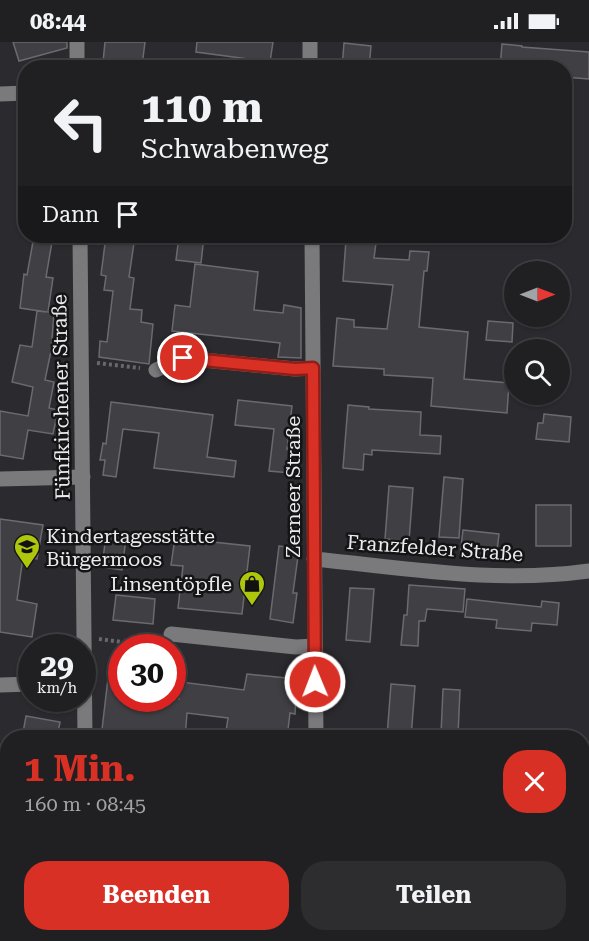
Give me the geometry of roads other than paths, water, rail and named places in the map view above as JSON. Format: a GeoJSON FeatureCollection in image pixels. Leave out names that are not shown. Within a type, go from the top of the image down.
{"type":"FeatureCollection","features":[{"type":"Feature","properties":{"kind":"street"},"geometry":{"type":"LineString","coordinates":[[77,42],[77,60]]}},
{"type":"Feature","properties":{"kind":"street"},"geometry":{"type":"LineString","coordinates":[[310,42],[310,60]]}},
{"type":"Feature","properties":{"kind":"street"},"geometry":{"type":"LineString","coordinates":[[0,94],[18,93]]}},
{"type":"Feature","properties":{"kind":"street","name":"Fünfkirchener Straße"},"geometry":{"type":"LineString","coordinates":[[80,243],[83,634]]}},
{"type":"Feature","properties":{"kind":"street","name":"Zerneer Straße"},"geometry":{"type":"LineString","coordinates":[[312,243],[316,730]]}},
{"type":"Feature","properties":{"kind":"street"},"geometry":{"type":"LineString","coordinates":[[156,370],[183,358],[295,369],[313,368]]}},
{"type":"Feature","properties":{"kind":"street"},"geometry":{"type":"LineString","coordinates":[[0,479],[83,477]]}},
{"type":"Feature","properties":{"kind":"street","name":"Franzfelder Straße"},"geometry":{"type":"LineString","coordinates":[[314,559],[495,577],[551,576],[589,571]]}},
{"type":"Feature","properties":{"kind":"street"},"geometry":{"type":"LineString","coordinates":[[186,636],[296,647],[315,646]]}},
{"type":"Feature","properties":{"kind":"street"},"geometry":{"type":"LineString","coordinates":[[0,685],[18,684]]}},
{"type":"Feature","properties":{"kind":"street","name":"Fünfkirchener Straße"},"geometry":{"type":"LineString","coordinates":[[84,712],[85,730]]}},
{"type":"Feature","properties":{"kind":"place","name":"Kindertagesstätte Bürgermoos"},"geometry":{"type":"Point","coordinates":[27,570]}},
{"type":"Feature","properties":{"kind":"place","name":"Linsentöpfle"},"geometry":{"type":"Point","coordinates":[252,607]}}]}
